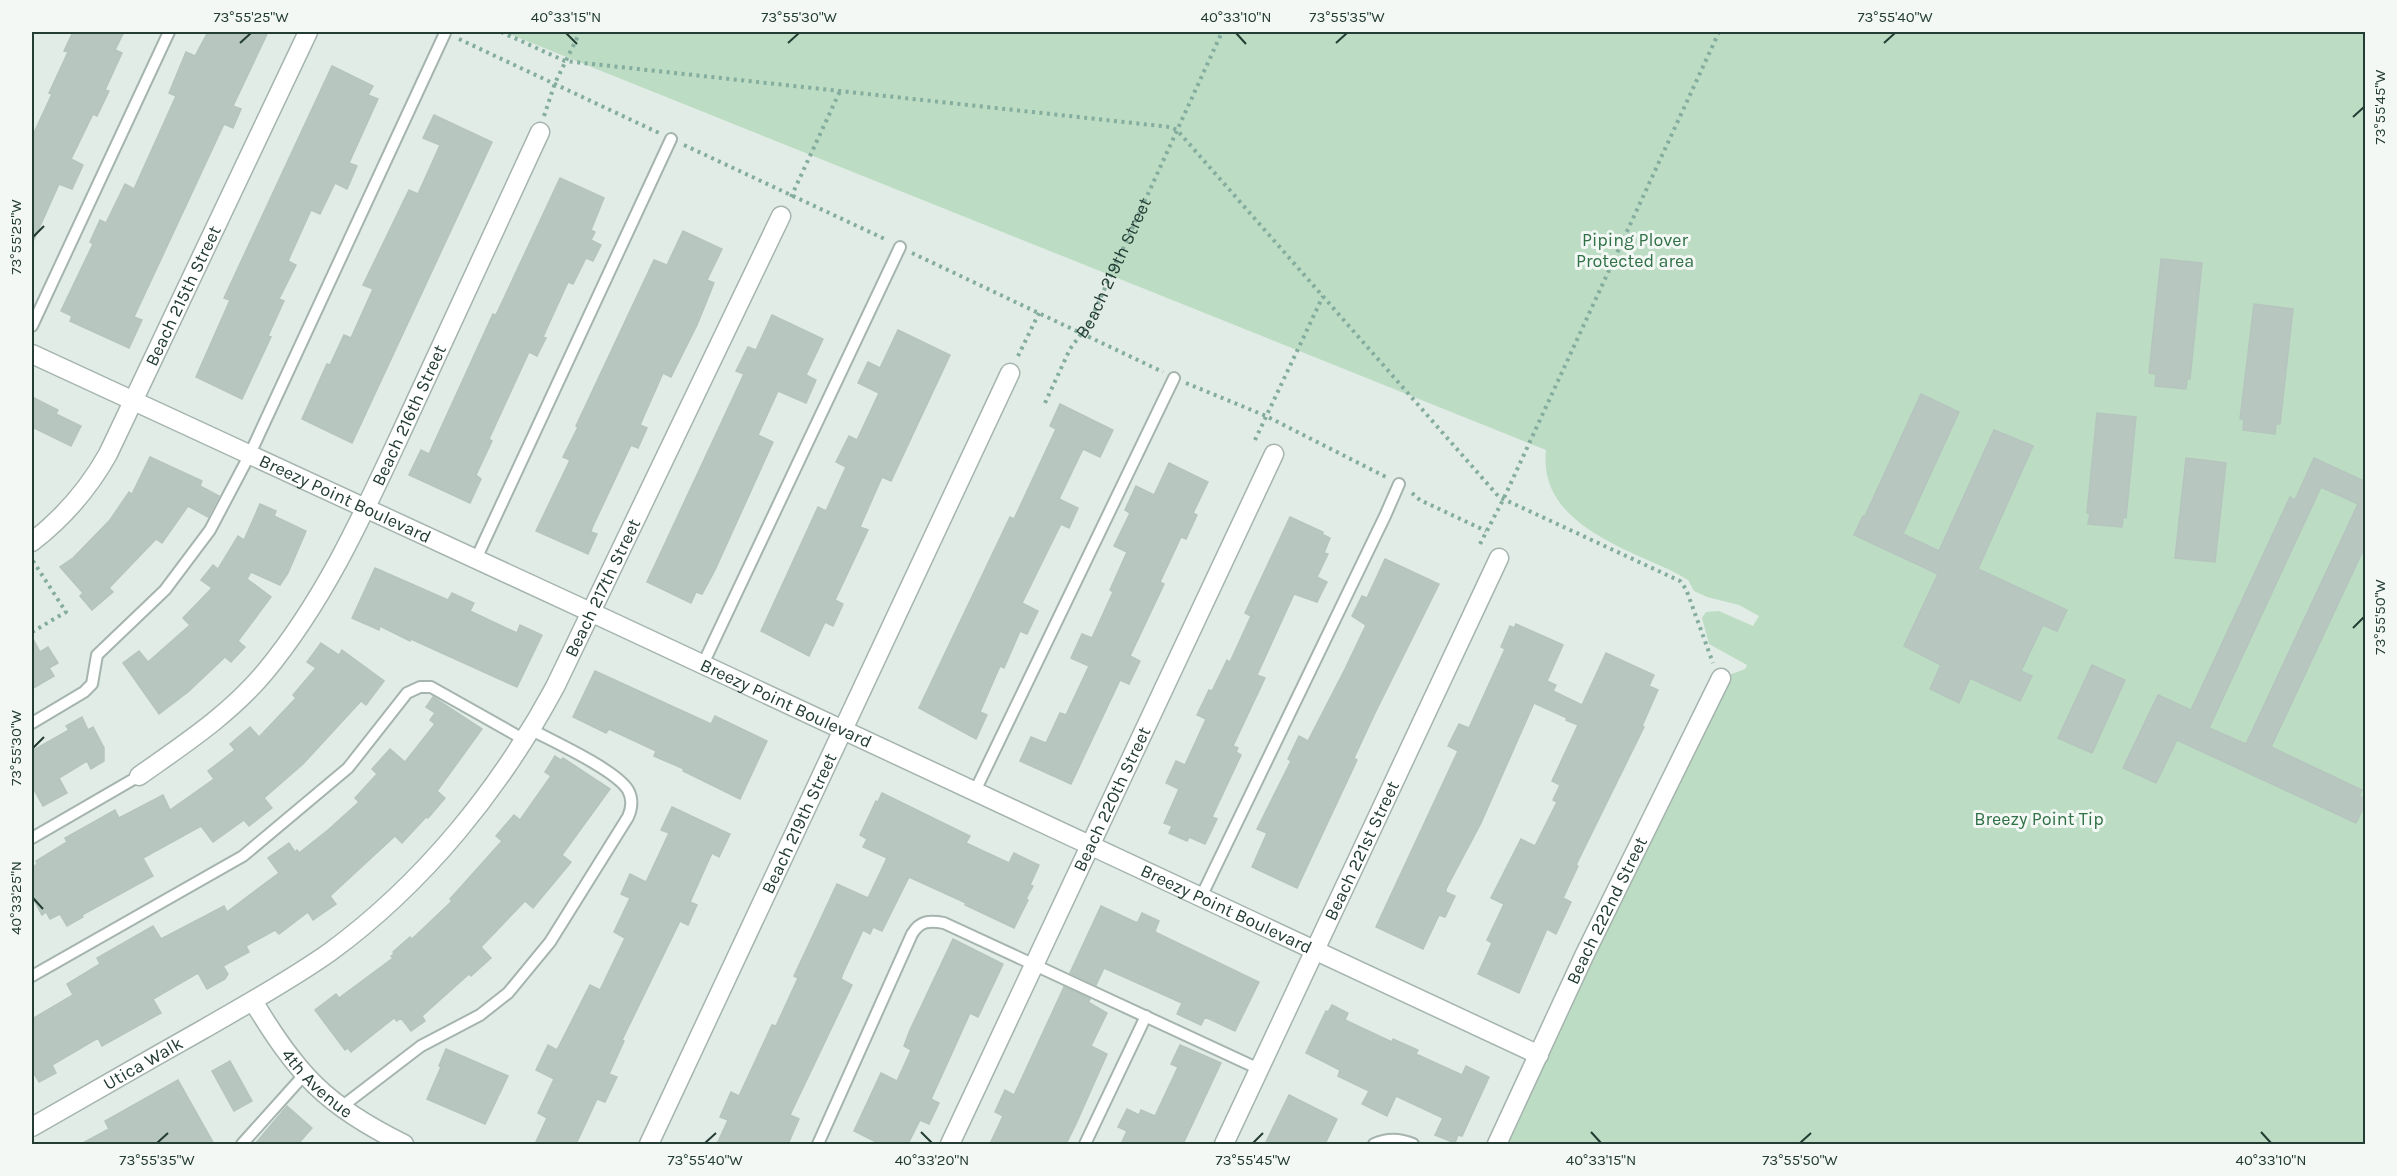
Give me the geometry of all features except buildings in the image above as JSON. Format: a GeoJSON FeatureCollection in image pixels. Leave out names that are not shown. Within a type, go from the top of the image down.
{"type":"FeatureCollection","features":[{"type":"Feature","properties":{"kind":"street","name":"Beach 215th Street"},"geometry":{"type":"LineString","coordinates":[[32,542],[69,509],[92,480],[108,454],[308,32]]}},
{"type":"Feature","properties":{"kind":"street","name":"Beach 216th Street"},"geometry":{"type":"LineString","coordinates":[[139,776],[204,731],[224,714],[264,673],[317,599],[365,509],[540,132]]}},
{"type":"Feature","properties":{"kind":"street","name":"Beach 217th Street"},"geometry":{"type":"LineString","coordinates":[[253,1000],[332,951],[390,902],[463,824],[493,786],[528,735],[592,612],[781,216]]}},
{"type":"Feature","properties":{"kind":"street","name":"Breezy Point Boulevard"},"geometry":{"type":"LineString","coordinates":[[32,354],[249,456],[592,612],[1539,1055]]}},
{"type":"Feature","properties":{"kind":"street","name":"Beach 219th Street"},"geometry":{"type":"LineString","coordinates":[[649,1144],[1010,373]]}},
{"type":"Feature","properties":{"kind":"street","name":"Beach 220th Street"},"geometry":{"type":"LineString","coordinates":[[950,1144],[1274,454]]}},
{"type":"Feature","properties":{"kind":"street","name":"Beach 221st Street"},"geometry":{"type":"LineString","coordinates":[[1224,1144],[1498,558]]}},
{"type":"Feature","properties":{"kind":"street","name":"Beach 222nd Street"},"geometry":{"type":"LineString","coordinates":[[1497,1144],[1584,956],[1721,678]]}},
{"type":"Feature","properties":{"kind":"street","name":"4th Avenue"},"geometry":{"type":"LineString","coordinates":[[253,1000],[280,1045],[304,1075],[340,1108],[369,1127],[404,1144]]}},
{"type":"Feature","properties":{"kind":"street","name":"Utica Walk"},"geometry":{"type":"LineString","coordinates":[[32,1127],[253,1000]]}},
{"type":"Feature","properties":{"kind":"lane"},"geometry":{"type":"LineString","coordinates":[[32,326],[170,32]]}},
{"type":"Feature","properties":{"kind":"lane"},"geometry":{"type":"LineString","coordinates":[[32,723],[84,692],[92,684],[97,655],[152,603],[183,568],[210,530],[249,456],[445,33]]}},
{"type":"Feature","properties":{"kind":"lane"},"geometry":{"type":"LineString","coordinates":[[476,559],[671,139]]}},
{"type":"Feature","properties":{"kind":"lane"},"geometry":{"type":"LineString","coordinates":[[703,664],[900,247]]}},
{"type":"Feature","properties":{"kind":"lane"},"geometry":{"type":"LineString","coordinates":[[975,791],[1174,378]]}},
{"type":"Feature","properties":{"kind":"lane"},"geometry":{"type":"LineString","coordinates":[[1201,897],[1399,484]]}},
{"type":"Feature","properties":{"kind":"lane"},"geometry":{"type":"LineString","coordinates":[[32,976],[243,856],[348,768],[396,705],[407,693],[420,687],[430,687],[621,782],[631,798],[632,808],[628,817],[550,942],[508,993],[480,1015],[421,1046],[340,1108]]}},
{"type":"Feature","properties":{"kind":"lane"},"geometry":{"type":"LineString","coordinates":[[32,838],[139,776]]}},
{"type":"Feature","properties":{"kind":"lane"},"geometry":{"type":"LineString","coordinates":[[818,1144],[916,927],[923,922],[944,923],[1259,1069]]}},
{"type":"Feature","properties":{"kind":"lane"},"geometry":{"type":"LineString","coordinates":[[1085,1144],[1146,1016]]}},
{"type":"Feature","properties":{"kind":"lane"},"geometry":{"type":"LineString","coordinates":[[242,1144],[304,1075]]}},
{"type":"Feature","properties":{"kind":"lane"},"geometry":{"type":"LineString","coordinates":[[1374,1144],[1395,1139],[1413,1144]]}},
{"type":"Feature","properties":{"kind":"path"},"geometry":{"type":"LineString","coordinates":[[501,32],[565,61],[1177,129],[1503,500],[1680,581],[1686,589],[1707,648]]}},
{"type":"Feature","properties":{"kind":"path"},"geometry":{"type":"LineString","coordinates":[[540,132],[546,104],[580,32]]}},
{"type":"Feature","properties":{"kind":"path","name":"Beach 219th Street"},"geometry":{"type":"LineString","coordinates":[[1045,403],[1070,349],[1089,323],[1222,32]]}},
{"type":"Feature","properties":{"kind":"path"},"geometry":{"type":"LineString","coordinates":[[1480,544],[1503,500],[1719,32]]}},
{"type":"Feature","properties":{"kind":"path"},"geometry":{"type":"LineString","coordinates":[[445,33],[555,83],[1174,378],[1266,416],[1399,484],[1420,500],[1486,531]]}},
{"type":"Feature","properties":{"kind":"path"},"geometry":{"type":"LineString","coordinates":[[781,216],[840,91]]}},
{"type":"Feature","properties":{"kind":"path"},"geometry":{"type":"LineString","coordinates":[[1255,440],[1323,296]]}},
{"type":"Feature","properties":{"kind":"path"},"geometry":{"type":"LineString","coordinates":[[1010,373],[1039,313]]}},
{"type":"Feature","properties":{"kind":"path"},"geometry":{"type":"LineString","coordinates":[[32,557],[66,612],[32,632]]}},
{"type":"Feature","properties":{"kind":"green space","name":"Breezy Point Tip"},"geometry":{"type":"Polygon","coordinates":[[[504,32],[2365,32],[2365,1144],[1501,1144],[1721,678],[1745,669],[1747,665],[1709,644],[1702,618],[1706,612],[1719,611],[1753,626],[1759,616],[1739,605],[1707,597],[1694,591],[1688,580],[1631,553],[1588,529],[1569,514],[1555,496],[1547,475],[1546,450],[504,32]]]}},
{"type":"Feature","properties":{"kind":"park label","name":"Piping Plover Protected area"},"geometry":{"type":"Point","coordinates":[1635,250]}}]}
